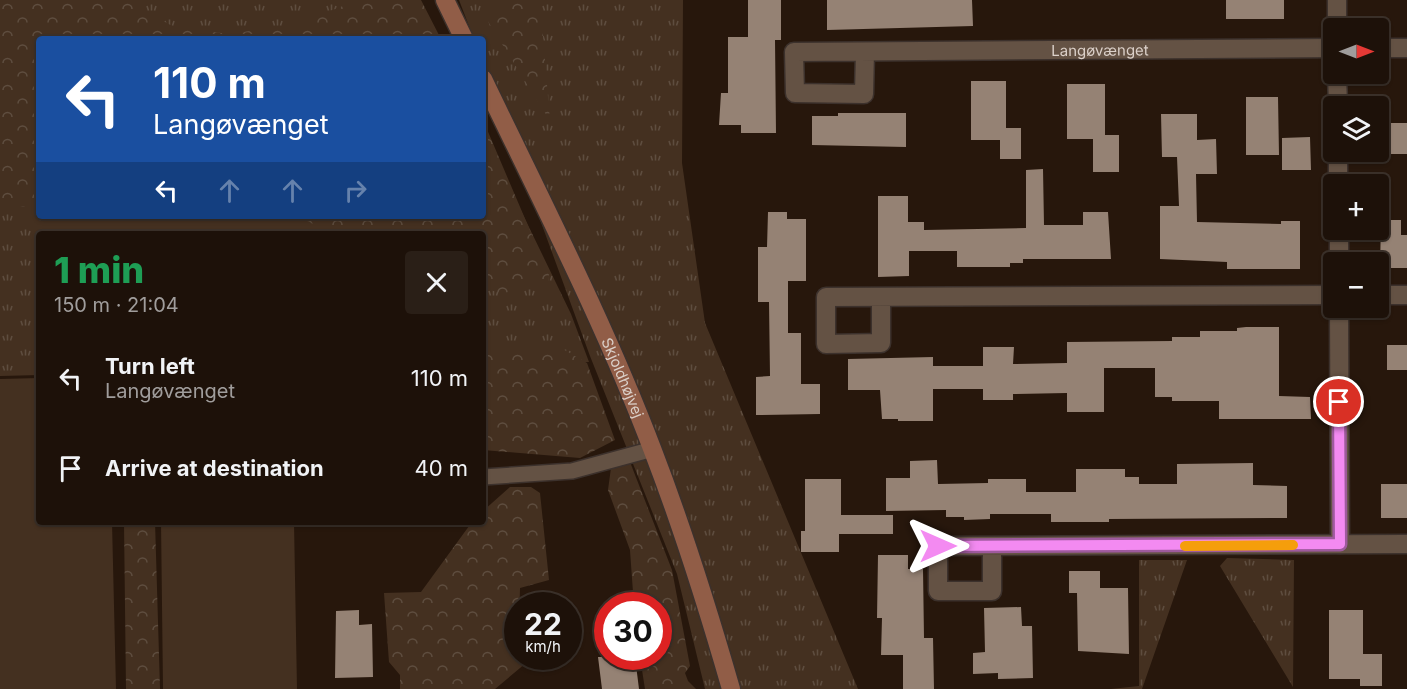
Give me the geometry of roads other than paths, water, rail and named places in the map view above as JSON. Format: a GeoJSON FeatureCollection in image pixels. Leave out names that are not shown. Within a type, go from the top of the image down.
{"type":"FeatureCollection","features":[{"type":"Feature","properties":{"kind":"street"},"geometry":{"type":"LineString","coordinates":[[445,0],[463,36]]}},
{"type":"Feature","properties":{"kind":"street"},"geometry":{"type":"LineString","coordinates":[[1337,0],[1337,18]]}},
{"type":"Feature","properties":{"kind":"street","name":"Langøvænget"},"geometry":{"type":"LineString","coordinates":[[865,52],[1323,48]]}},
{"type":"Feature","properties":{"kind":"street"},"geometry":{"type":"LineString","coordinates":[[1389,48],[1407,48]]}},
{"type":"Feature","properties":{"kind":"street","name":"Skjoldhøjvej"},"geometry":{"type":"LineString","coordinates":[[486,85],[592,307],[653,449],[697,572],[730,689]]}},
{"type":"Feature","properties":{"kind":"street"},"geometry":{"type":"LineString","coordinates":[[881,297],[1323,295]]}},
{"type":"Feature","properties":{"kind":"street"},"geometry":{"type":"LineString","coordinates":[[1389,295],[1407,295]]}},
{"type":"Feature","properties":{"kind":"street"},"geometry":{"type":"LineString","coordinates":[[1339,318],[1340,544]]}},
{"type":"Feature","properties":{"kind":"street"},"geometry":{"type":"LineString","coordinates":[[992,546],[1407,544]]}},
{"type":"Feature","properties":{"kind":"lane"},"geometry":{"type":"LineString","coordinates":[[486,477],[572,471],[653,449]]}}]}
